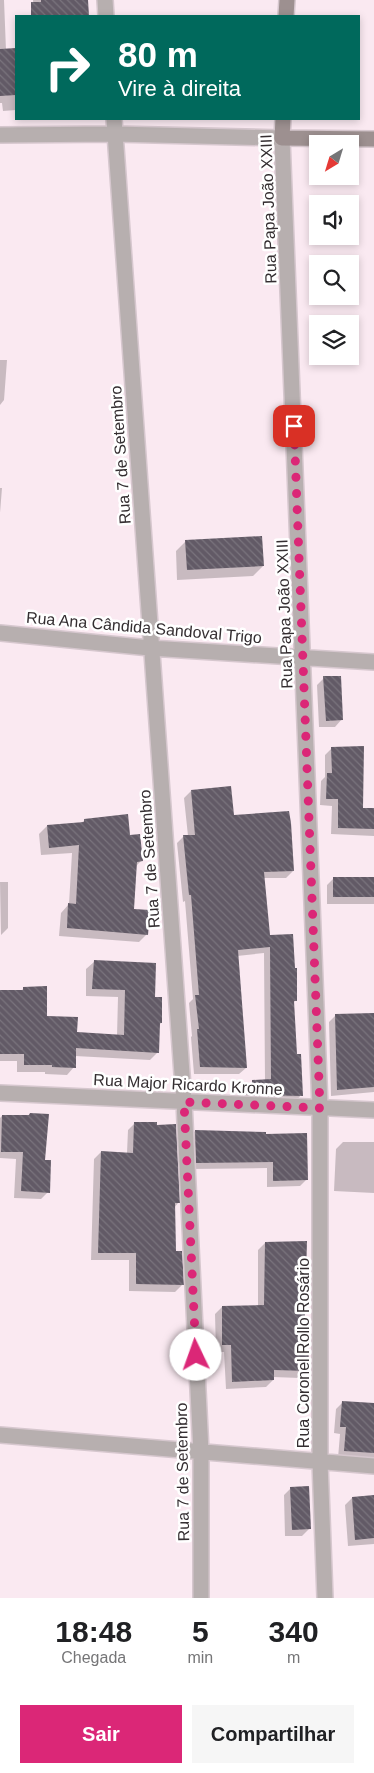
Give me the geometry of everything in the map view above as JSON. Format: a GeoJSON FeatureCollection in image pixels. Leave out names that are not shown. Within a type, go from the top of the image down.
{"type":"FeatureCollection","features":[{"type":"Feature","properties":{"kind":"street"},"geometry":{"type":"LineString","coordinates":[[105,0],[106,15]]}},
{"type":"Feature","properties":{"kind":"street"},"geometry":{"type":"LineString","coordinates":[[286,15],[287,0]]}},
{"type":"Feature","properties":{"kind":"street","name":"Rua Papa João XXIII"},"geometry":{"type":"LineString","coordinates":[[283,120],[282,138],[320,1108]]}},
{"type":"Feature","properties":{"kind":"street"},"geometry":{"type":"LineString","coordinates":[[0,134],[114,126],[282,138],[374,139]]}},
{"type":"Feature","properties":{"kind":"street","name":"Rua 7 de Setembro"},"geometry":{"type":"LineString","coordinates":[[114,126],[184,1102],[201,1452],[201,1598]]}},
{"type":"Feature","properties":{"kind":"street","name":"Rua Ana Cândida Sandoval Trigo"},"geometry":{"type":"LineString","coordinates":[[0,633],[150,648],[374,662]]}},
{"type":"Feature","properties":{"kind":"street","name":"Rua Major Ricardo Kronne"},"geometry":{"type":"LineString","coordinates":[[0,1093],[374,1110]]}},
{"type":"Feature","properties":{"kind":"street","name":"Rua Coronel Rollo Rosário"},"geometry":{"type":"LineString","coordinates":[[320,1108],[320,1462],[324,1598]]}},
{"type":"Feature","properties":{"kind":"street"},"geometry":{"type":"LineString","coordinates":[[0,1435],[374,1466]]}},
{"type":"Feature","properties":{"kind":"building"},"geometry":{"type":"Polygon","coordinates":[[[41,0],[88,0],[89,15],[31,15],[31,2],[41,2],[41,0]]]}},
{"type":"Feature","properties":{"kind":"building"},"geometry":{"type":"Polygon","coordinates":[[[15,48],[15,95],[0,96],[0,49],[15,48]]]}},
{"type":"Feature","properties":{"kind":"building"},"geometry":{"type":"Polygon","coordinates":[[[262,536],[264,566],[187,570],[185,540],[262,536]]]}},
{"type":"Feature","properties":{"kind":"building"},"geometry":{"type":"Polygon","coordinates":[[[323,676],[341,676],[343,720],[326,721],[323,676]]]}},
{"type":"Feature","properties":{"kind":"building"},"geometry":{"type":"Polygon","coordinates":[[[364,746],[363,808],[374,808],[374,829],[338,828],[338,799],[326,799],[327,773],[332,773],[331,747],[364,746]]]}},
{"type":"Feature","properties":{"kind":"building"},"geometry":{"type":"Polygon","coordinates":[[[231,786],[234,815],[289,811],[294,871],[264,872],[270,935],[293,934],[295,968],[297,968],[297,1001],[294,1001],[297,1054],[301,1054],[303,1096],[252,1095],[252,1080],[271,1079],[270,947],[238,950],[247,1068],[200,1067],[197,1029],[199,1029],[195,995],[199,995],[191,895],[189,895],[183,835],[195,835],[191,790],[231,786]]]}},
{"type":"Feature","properties":{"kind":"building"},"geometry":{"type":"Polygon","coordinates":[[[128,814],[130,835],[140,834],[143,861],[137,862],[134,909],[150,910],[148,935],[67,928],[68,903],[76,904],[79,845],[49,848],[47,825],[84,822],[84,819],[128,814]]]}},
{"type":"Feature","properties":{"kind":"building"},"geometry":{"type":"Polygon","coordinates":[[[333,877],[374,877],[374,897],[333,897],[333,877]]]}},
{"type":"Feature","properties":{"kind":"building"},"geometry":{"type":"Polygon","coordinates":[[[94,960],[156,963],[155,997],[162,997],[159,1053],[76,1048],[76,1068],[52,1067],[52,1065],[24,1065],[24,1054],[0,1054],[0,990],[23,990],[23,987],[47,986],[47,1016],[78,1017],[77,1032],[124,1035],[125,990],[92,989],[94,960]]]}},
{"type":"Feature","properties":{"kind":"building"},"geometry":{"type":"Polygon","coordinates":[[[374,1013],[374,1087],[337,1090],[335,1014],[374,1013]]]}},
{"type":"Feature","properties":{"kind":"building"},"geometry":{"type":"Polygon","coordinates":[[[30,1113],[49,1114],[45,1160],[51,1160],[50,1193],[21,1191],[23,1152],[1,1152],[2,1115],[29,1115],[30,1113]]]}},
{"type":"Feature","properties":{"kind":"building"},"geometry":{"type":"Polygon","coordinates":[[[134,1122],[157,1122],[157,1125],[176,1124],[180,1203],[175,1203],[176,1251],[182,1251],[184,1285],[136,1284],[136,1253],[98,1253],[101,1151],[133,1153],[134,1122]]]}},
{"type":"Feature","properties":{"kind":"building"},"geometry":{"type":"Polygon","coordinates":[[[195,1130],[266,1132],[266,1134],[307,1133],[308,1180],[273,1181],[273,1162],[196,1163],[195,1130]]]}},
{"type":"Feature","properties":{"kind":"building"},"geometry":{"type":"Polygon","coordinates":[[[307,1241],[304,1349],[309,1349],[308,1371],[274,1370],[274,1380],[232,1382],[231,1345],[222,1345],[222,1306],[264,1305],[265,1242],[307,1241]]]}},
{"type":"Feature","properties":{"kind":"building"},"geometry":{"type":"Polygon","coordinates":[[[342,1401],[374,1403],[374,1453],[344,1451],[346,1427],[340,1427],[342,1401]]]}},
{"type":"Feature","properties":{"kind":"building"},"geometry":{"type":"Polygon","coordinates":[[[309,1486],[311,1529],[292,1530],[290,1487],[309,1486]]]}},
{"type":"Feature","properties":{"kind":"building"},"geometry":{"type":"Polygon","coordinates":[[[374,1495],[374,1538],[355,1540],[352,1497],[374,1495]]]}},
{"type":"Feature","properties":{"kind":"route"},"geometry":{"type":"LineString","coordinates":[[196,1355],[184,1102],[320,1108],[294,426]]}}]}
